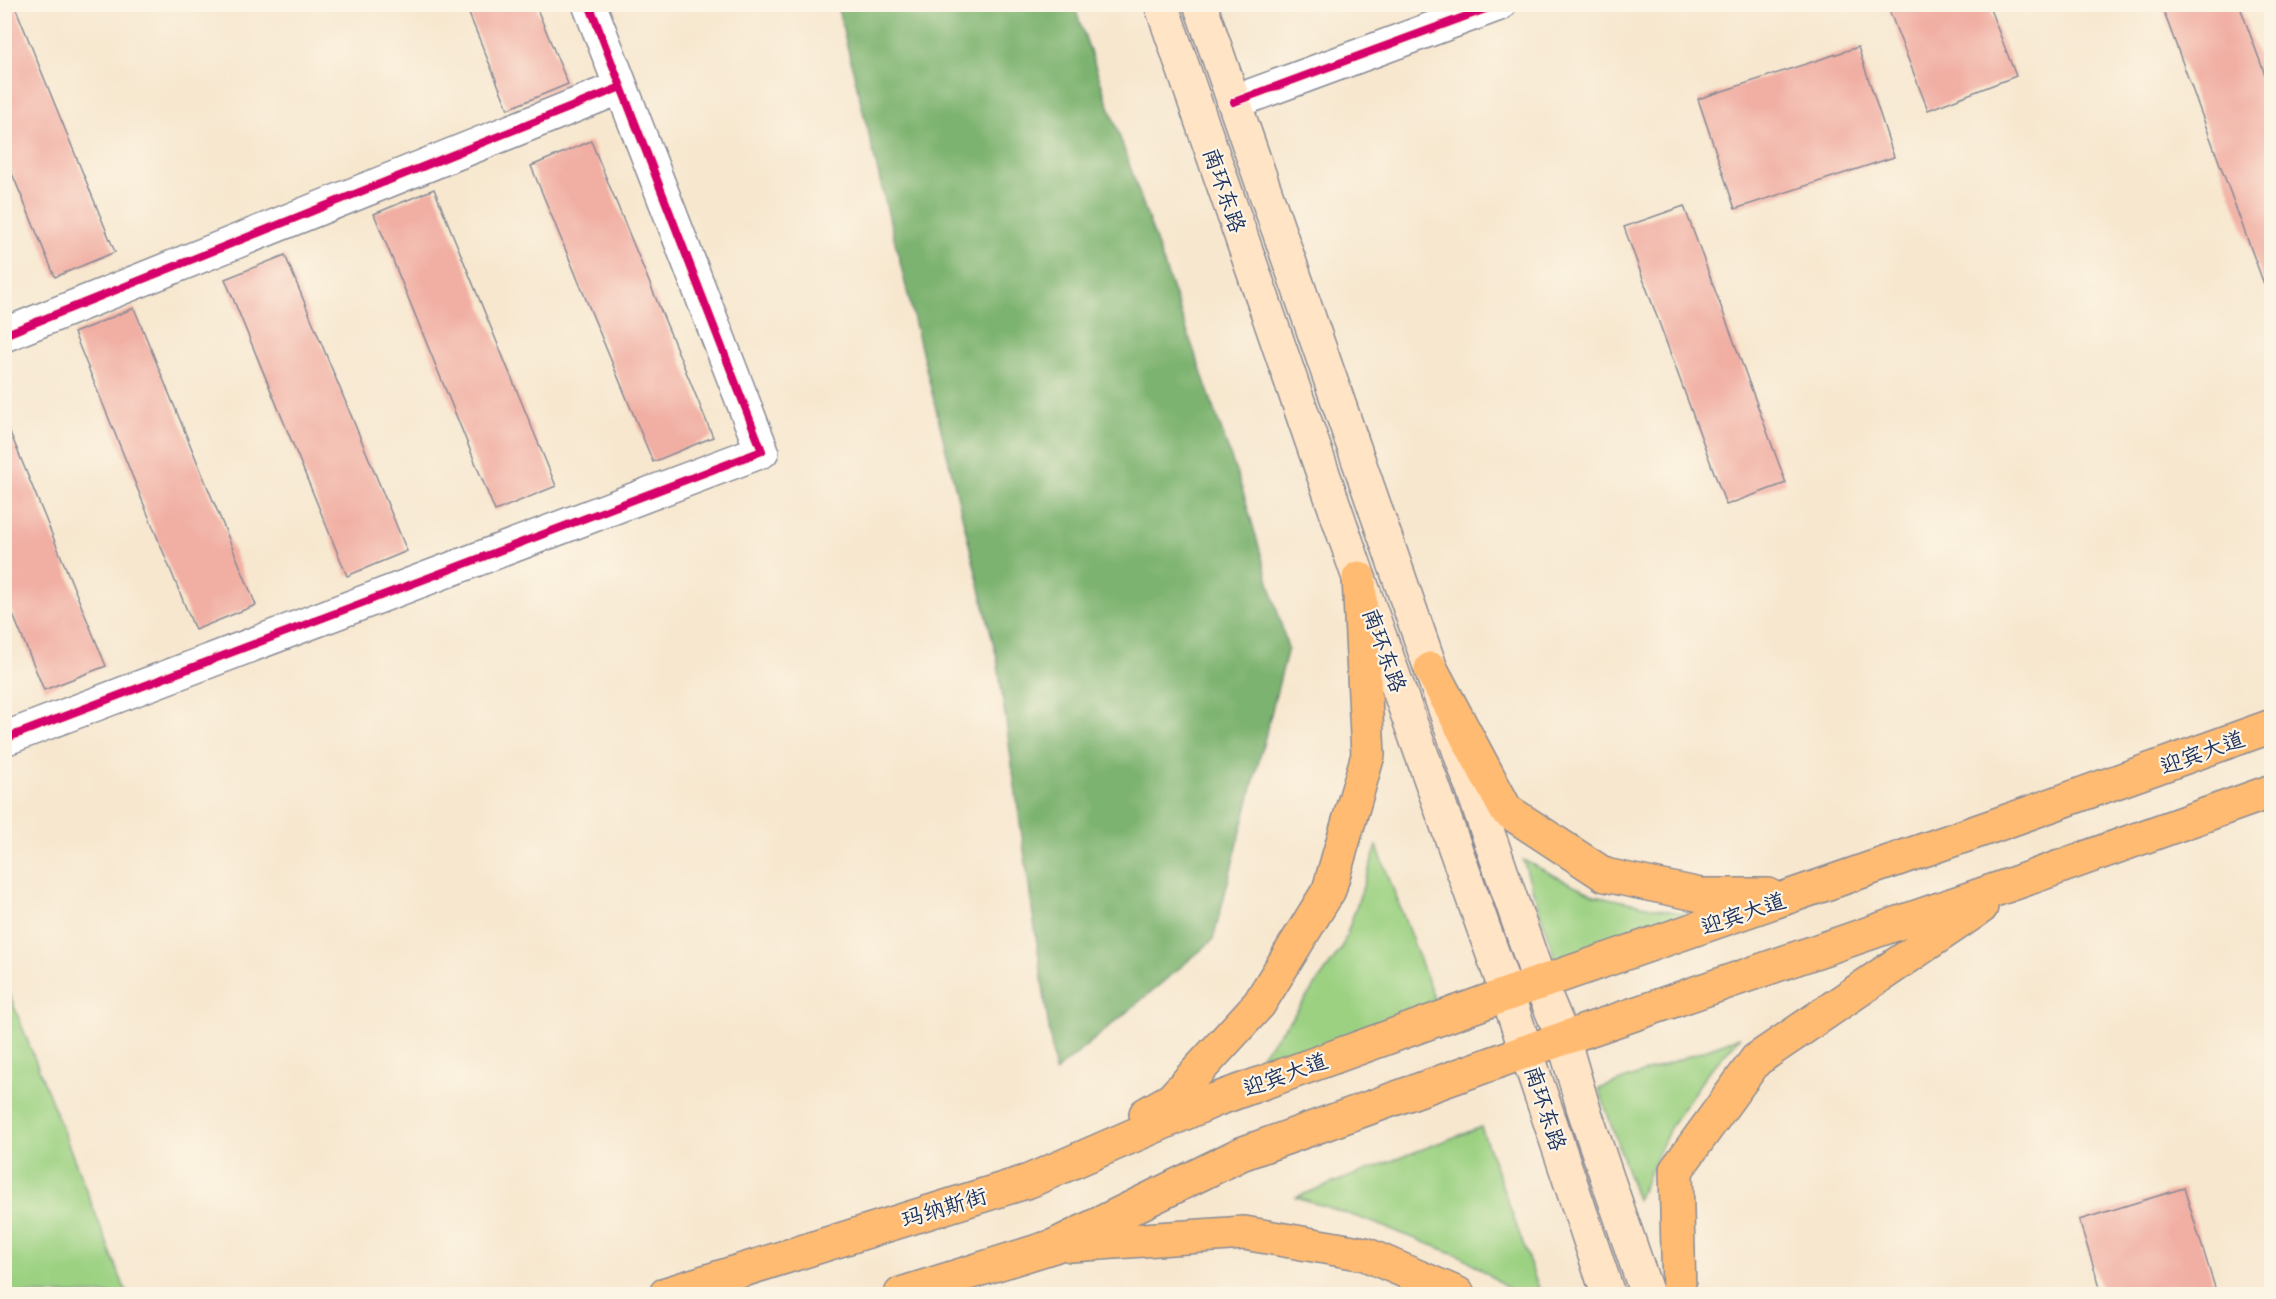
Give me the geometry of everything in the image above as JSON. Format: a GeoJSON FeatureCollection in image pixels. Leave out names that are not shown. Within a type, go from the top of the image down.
{"type":"FeatureCollection","features":[{"type":"Feature","properties":{"kind":"main road","name":"南环东路"},"geometry":{"type":"LineString","coordinates":[[1161,4],[1359,579],[1508,994],[1608,1294]]}},
{"type":"Feature","properties":{"kind":"main road","name":"南环东路"},"geometry":{"type":"LineString","coordinates":[[1200,4],[1540,983],[1563,1038],[1584,1110],[1647,1294]]}},
{"type":"Feature","properties":{"kind":"main road"},"geometry":{"type":"LineString","coordinates":[[1029,1181],[1172,1099],[1259,1004],[1329,890],[1368,755],[1359,579]]}},
{"type":"Feature","properties":{"kind":"main road"},"geometry":{"type":"LineString","coordinates":[[1431,669],[1506,810],[1605,875],[1701,895],[1796,894]]}},
{"type":"Feature","properties":{"kind":"main road","name":"迎宾大道"},"geometry":{"type":"LineString","coordinates":[[1215,1100],[1508,994],[1994,826],[2271,726]]}},
{"type":"Feature","properties":{"kind":"main road"},"geometry":{"type":"LineString","coordinates":[[901,1294],[1054,1246],[1241,1154],[1563,1038],[2018,882],[2271,791]]}},
{"type":"Feature","properties":{"kind":"main road"},"geometry":{"type":"LineString","coordinates":[[1679,1294],[1676,1170],[1756,1060],[2018,882]]}},
{"type":"Feature","properties":{"kind":"main road","name":"玛纳斯街"},"geometry":{"type":"LineString","coordinates":[[666,1294],[1029,1181],[1215,1100]]}},
{"type":"Feature","properties":{"kind":"main road"},"geometry":{"type":"LineString","coordinates":[[1054,1246],[1244,1233],[1365,1254],[1458,1294]]}},
{"type":"Feature","properties":{"kind":"street"},"geometry":{"type":"LineString","coordinates":[[4,739],[762,451],[589,4]]}},
{"type":"Feature","properties":{"kind":"street"},"geometry":{"type":"LineString","coordinates":[[1234,102],[1499,4]]}},
{"type":"Feature","properties":{"kind":"street"},"geometry":{"type":"LineString","coordinates":[[4,335],[621,87]]}},
{"type":"Feature","properties":{"kind":"green space"},"geometry":{"type":"Polygon","coordinates":[[[837,5],[1074,5],[1244,495],[1288,648],[1213,940],[1055,1072],[997,658],[837,5]]]}},
{"type":"Feature","properties":{"kind":"green space"},"geometry":{"type":"Polygon","coordinates":[[[1377,846],[1437,1006],[1241,1079],[1291,1019],[1342,948],[1377,846]]]}},
{"type":"Feature","properties":{"kind":"green space"},"geometry":{"type":"Polygon","coordinates":[[[1523,860],[1594,895],[1705,918],[1559,971],[1523,860]]]}},
{"type":"Feature","properties":{"kind":"green space"},"geometry":{"type":"Polygon","coordinates":[[[5,983],[127,1294],[5,1294],[5,983]]]}},
{"type":"Feature","properties":{"kind":"green space"},"geometry":{"type":"Polygon","coordinates":[[[1740,1037],[1706,1075],[1672,1124],[1637,1200],[1599,1089],[1740,1037]]]}},
{"type":"Feature","properties":{"kind":"green space"},"geometry":{"type":"Polygon","coordinates":[[[1481,1127],[1541,1294],[1517,1294],[1463,1257],[1369,1221],[1296,1197],[1481,1127]]]}},
{"type":"Feature","properties":{"kind":"building"},"geometry":{"type":"Polygon","coordinates":[[[4,4],[14,4],[115,252],[55,277],[4,154],[4,4]]]}},
{"type":"Feature","properties":{"kind":"building"},"geometry":{"type":"Polygon","coordinates":[[[465,4],[535,4],[568,84],[508,109],[465,4]]]}},
{"type":"Feature","properties":{"kind":"building"},"geometry":{"type":"Polygon","coordinates":[[[1988,4],[2016,76],[1928,110],[1887,5],[1988,4]]]}},
{"type":"Feature","properties":{"kind":"building"},"geometry":{"type":"Polygon","coordinates":[[[2161,4],[2239,4],[2272,94],[2272,306],[2161,4]]]}},
{"type":"Feature","properties":{"kind":"building"},"geometry":{"type":"Polygon","coordinates":[[[1858,47],[1894,157],[1735,209],[1698,99],[1858,47]]]}},
{"type":"Feature","properties":{"kind":"building"},"geometry":{"type":"Polygon","coordinates":[[[591,141],[713,437],[653,462],[531,166],[591,141]]]}},
{"type":"Feature","properties":{"kind":"building"},"geometry":{"type":"Polygon","coordinates":[[[434,189],[556,486],[495,511],[374,214],[434,189]]]}},
{"type":"Feature","properties":{"kind":"building"},"geometry":{"type":"Polygon","coordinates":[[[1684,206],[1786,483],[1726,505],[1624,227],[1684,206]]]}},
{"type":"Feature","properties":{"kind":"building"},"geometry":{"type":"Polygon","coordinates":[[[285,255],[407,551],[347,576],[225,279],[285,255]]]}},
{"type":"Feature","properties":{"kind":"building"},"geometry":{"type":"Polygon","coordinates":[[[134,308],[256,605],[195,630],[74,333],[134,308]]]}},
{"type":"Feature","properties":{"kind":"building"},"geometry":{"type":"Polygon","coordinates":[[[5,420],[106,666],[44,690],[4,593],[5,420]]]}},
{"type":"Feature","properties":{"kind":"building"},"geometry":{"type":"Polygon","coordinates":[[[2184,1188],[2217,1294],[2102,1294],[2079,1220],[2184,1188]]]}},
{"type":"Feature","properties":{"kind":"cycle path"},"geometry":{"type":"LineString","coordinates":[[4,739],[762,451],[589,4]]}},
{"type":"Feature","properties":{"kind":"cycle path"},"geometry":{"type":"LineString","coordinates":[[1234,102],[1499,4]]}},
{"type":"Feature","properties":{"kind":"cycle path"},"geometry":{"type":"LineString","coordinates":[[4,335],[621,87]]}}]}
